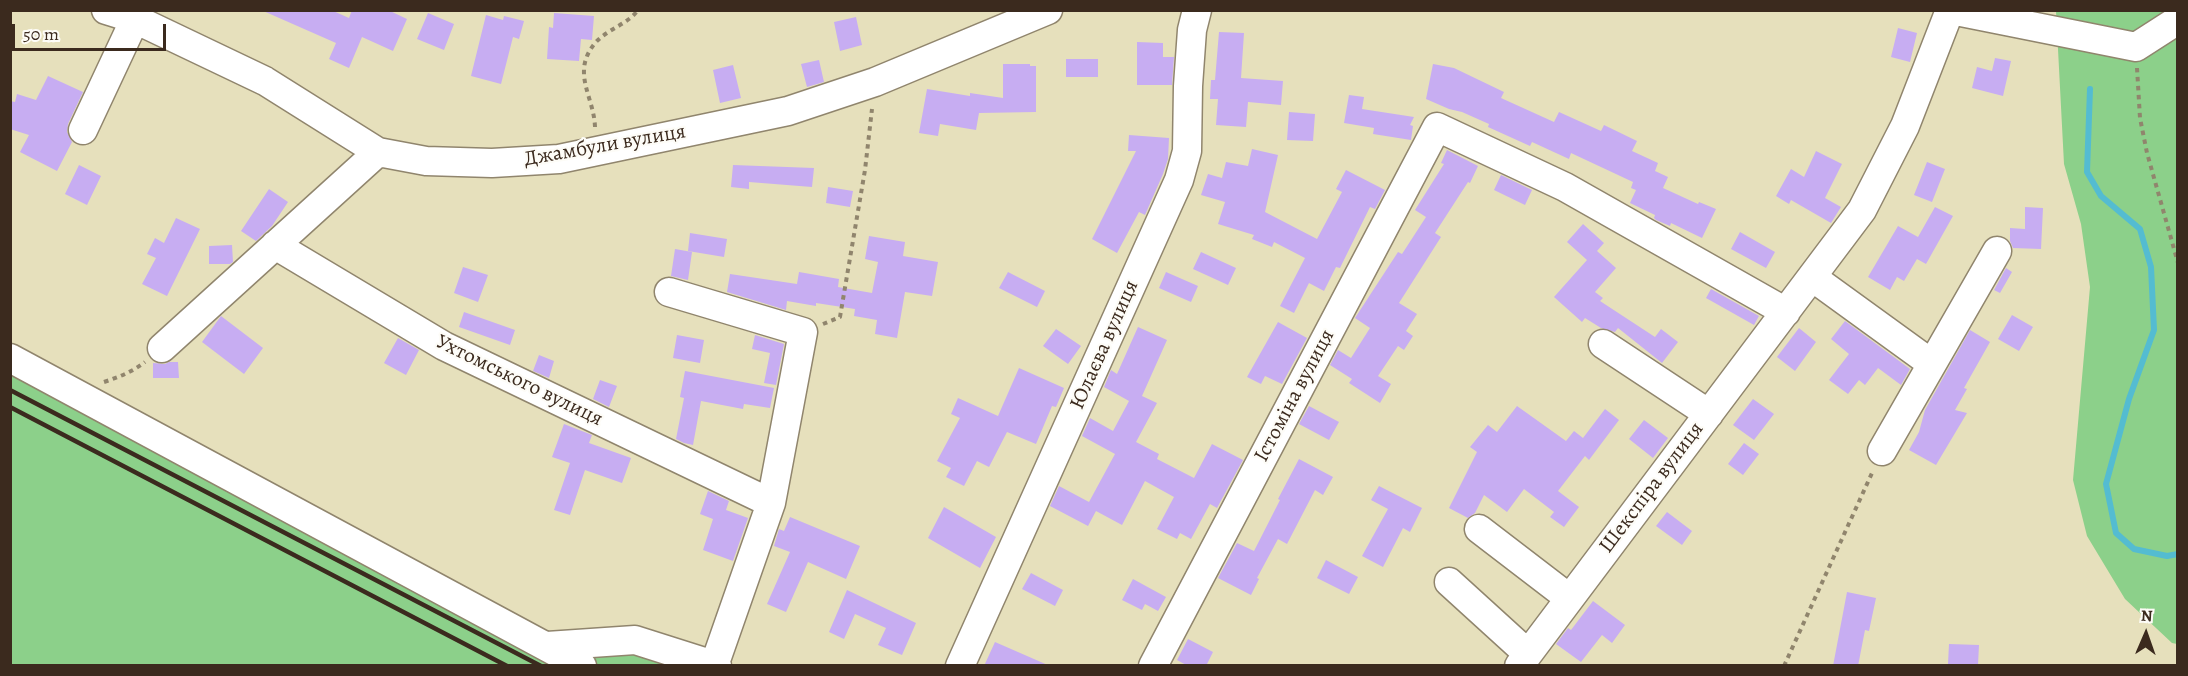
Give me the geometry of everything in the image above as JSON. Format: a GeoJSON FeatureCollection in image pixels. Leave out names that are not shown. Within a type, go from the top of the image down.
{"type":"FeatureCollection","features":[{"type":"Feature","properties":{"kind":"street","name":"Джамбули вулиця"},"geometry":{"type":"LineString","coordinates":[[106,10],[135,19],[265,81],[378,152],[426,161],[492,163],[559,159],[788,111],[874,82],[1048,10]]}},
{"type":"Feature","properties":{"kind":"street","name":"Юлаєва вулиця"},"geometry":{"type":"LineString","coordinates":[[960,666],[1179,180],[1187,152],[1188,86],[1192,30],[1197,10]]}},
{"type":"Feature","properties":{"kind":"street"},"geometry":{"type":"LineString","coordinates":[[1951,10],[2136,47],[2178,20]]}},
{"type":"Feature","properties":{"kind":"street","name":"Шекспіра вулиця"},"geometry":{"type":"LineString","coordinates":[[1523,659],[1862,210],[1905,126],[1951,10]]}},
{"type":"Feature","properties":{"kind":"street"},"geometry":{"type":"LineString","coordinates":[[83,130],[135,19]]}},
{"type":"Feature","properties":{"kind":"street","name":"Істоміна вулиця"},"geometry":{"type":"LineString","coordinates":[[1153,666],[1437,127],[1565,187],[1786,312]]}},
{"type":"Feature","properties":{"kind":"street"},"geometry":{"type":"LineString","coordinates":[[162,348],[378,152]]}},
{"type":"Feature","properties":{"kind":"street","name":"Ухтомського вулиця"},"geometry":{"type":"LineString","coordinates":[[275,245],[444,346],[771,503]]}},
{"type":"Feature","properties":{"kind":"street"},"geometry":{"type":"LineString","coordinates":[[1882,451],[1997,251]]}},
{"type":"Feature","properties":{"kind":"street"},"geometry":{"type":"LineString","coordinates":[[1812,277],[1932,364]]}},
{"type":"Feature","properties":{"kind":"street"},"geometry":{"type":"LineString","coordinates":[[547,646],[635,640],[715,665],[771,503],[803,332],[669,292]]}},
{"type":"Feature","properties":{"kind":"street"},"geometry":{"type":"LineString","coordinates":[[1603,344],[1708,414]]}},
{"type":"Feature","properties":{"kind":"street"},"geometry":{"type":"LineString","coordinates":[[10,358],[582,666]]}},
{"type":"Feature","properties":{"kind":"street"},"geometry":{"type":"LineString","coordinates":[[1479,528],[1569,598]]}},
{"type":"Feature","properties":{"kind":"street"},"geometry":{"type":"LineString","coordinates":[[1449,582],[1523,659]]}},
{"type":"Feature","properties":{"kind":"path"},"geometry":{"type":"LineString","coordinates":[[584,153],[595,130],[594,115],[583,76],[586,60],[597,41],[638,10]]}},
{"type":"Feature","properties":{"kind":"path"},"geometry":{"type":"LineString","coordinates":[[2136,47],[2142,127],[2147,153],[2178,263]]}},
{"type":"Feature","properties":{"kind":"path"},"geometry":{"type":"LineString","coordinates":[[840,317],[865,170],[874,82]]}},
{"type":"Feature","properties":{"kind":"path"},"geometry":{"type":"LineString","coordinates":[[74,391],[119,377],[136,369],[162,348]]}},
{"type":"Feature","properties":{"kind":"path"},"geometry":{"type":"LineString","coordinates":[[1784,666],[1882,451]]}},
{"type":"Feature","properties":{"kind":"green space"},"geometry":{"type":"Polygon","coordinates":[[[2056,11],[2177,11],[2177,644],[2172,643],[2125,599],[2087,536],[2073,480],[2090,287],[2081,224],[2064,164],[2056,11]]]}},
{"type":"Feature","properties":{"kind":"green space"},"geometry":{"type":"Polygon","coordinates":[[[10,368],[543,653],[634,648],[693,665],[11,665],[10,368]]]}},
{"type":"Feature","properties":{"kind":"building"},"geometry":{"type":"Polygon","coordinates":[[[261,10],[331,10],[349,18],[352,10],[388,10],[407,19],[393,51],[362,37],[349,68],[329,59],[336,43],[261,10]]]}},
{"type":"Feature","properties":{"kind":"building"},"geometry":{"type":"Polygon","coordinates":[[[428,13],[454,24],[444,50],[417,39],[428,13]]]}},
{"type":"Feature","properties":{"kind":"building"},"geometry":{"type":"Polygon","coordinates":[[[554,13],[594,16],[592,40],[581,39],[579,61],[547,59],[549,27],[553,28],[554,13]]]}},
{"type":"Feature","properties":{"kind":"building"},"geometry":{"type":"Polygon","coordinates":[[[486,15],[503,20],[504,16],[524,21],[519,39],[513,37],[501,84],[471,76],[486,15]]]}},
{"type":"Feature","properties":{"kind":"building"},"geometry":{"type":"Polygon","coordinates":[[[856,17],[862,45],[840,51],[834,22],[856,17]]]}},
{"type":"Feature","properties":{"kind":"building"},"geometry":{"type":"Polygon","coordinates":[[[1898,28],[1917,33],[1910,62],[1891,57],[1898,28]]]}},
{"type":"Feature","properties":{"kind":"building"},"geometry":{"type":"Polygon","coordinates":[[[1219,32],[1244,33],[1241,78],[1283,81],[1281,105],[1248,102],[1246,127],[1216,125],[1218,99],[1210,99],[1211,80],[1215,80],[1219,32]]]}},
{"type":"Feature","properties":{"kind":"building"},"geometry":{"type":"Polygon","coordinates":[[[1137,42],[1163,43],[1163,57],[1174,57],[1172,85],[1137,85],[1137,42]]]}},
{"type":"Feature","properties":{"kind":"building"},"geometry":{"type":"Polygon","coordinates":[[[1995,58],[2011,61],[2003,96],[1972,88],[1977,67],[1992,71],[1995,58]]]}},
{"type":"Feature","properties":{"kind":"building"},"geometry":{"type":"Polygon","coordinates":[[[1066,59],[1098,59],[1098,77],[1066,77],[1066,59]]]}},
{"type":"Feature","properties":{"kind":"building"},"geometry":{"type":"Polygon","coordinates":[[[819,60],[824,82],[807,87],[801,64],[819,60]]]}},
{"type":"Feature","properties":{"kind":"building"},"geometry":{"type":"Polygon","coordinates":[[[1003,64],[1036,66],[1036,112],[979,113],[976,130],[940,124],[938,136],[919,133],[927,89],[970,96],[970,93],[1003,98],[1003,64]]]}},
{"type":"Feature","properties":{"kind":"building"},"geometry":{"type":"Polygon","coordinates":[[[1433,64],[1454,68],[1504,92],[1501,98],[1554,122],[1559,112],[1601,131],[1604,125],[1637,141],[1632,151],[1658,163],[1655,171],[1668,177],[1663,188],[1698,204],[1699,202],[1716,209],[1702,238],[1671,223],[1670,226],[1656,220],[1655,215],[1630,203],[1636,190],[1631,188],[1633,182],[1571,153],[1569,159],[1532,142],[1530,146],[1488,127],[1489,124],[1426,99],[1433,64]]]}},
{"type":"Feature","properties":{"kind":"building"},"geometry":{"type":"Polygon","coordinates":[[[733,65],[741,98],[720,103],[713,70],[733,65]]]}},
{"type":"Feature","properties":{"kind":"building"},"geometry":{"type":"Polygon","coordinates":[[[48,76],[83,92],[68,124],[67,132],[72,142],[57,171],[20,152],[29,135],[10,129],[10,101],[15,102],[17,94],[36,100],[48,76]]]}},
{"type":"Feature","properties":{"kind":"building"},"geometry":{"type":"Polygon","coordinates":[[[1349,95],[1364,97],[1362,109],[1414,117],[1410,125],[1413,126],[1411,140],[1373,134],[1374,128],[1344,123],[1349,95]]]}},
{"type":"Feature","properties":{"kind":"building"},"geometry":{"type":"Polygon","coordinates":[[[1289,112],[1315,114],[1313,141],[1287,140],[1289,112]]]}},
{"type":"Feature","properties":{"kind":"building"},"geometry":{"type":"Polygon","coordinates":[[[1129,135],[1169,138],[1168,159],[1145,215],[1139,212],[1117,253],[1092,239],[1136,151],[1128,151],[1129,135]]]}},
{"type":"Feature","properties":{"kind":"building"},"geometry":{"type":"Polygon","coordinates":[[[1252,149],[1278,155],[1265,212],[1317,239],[1342,192],[1336,189],[1346,170],[1385,190],[1375,209],[1370,207],[1340,268],[1336,267],[1324,291],[1309,283],[1294,313],[1280,306],[1305,258],[1274,242],[1272,247],[1252,239],[1254,235],[1218,224],[1225,202],[1201,195],[1208,174],[1222,178],[1226,162],[1248,166],[1252,149]]]}},
{"type":"Feature","properties":{"kind":"building"},"geometry":{"type":"Polygon","coordinates":[[[1447,150],[1478,166],[1470,183],[1468,182],[1435,233],[1441,237],[1399,303],[1417,314],[1406,331],[1413,336],[1404,350],[1398,346],[1378,376],[1391,384],[1380,403],[1349,383],[1352,379],[1330,365],[1338,350],[1351,358],[1370,328],[1355,318],[1398,252],[1402,254],[1426,217],[1415,210],[1444,164],[1441,163],[1447,150]]]}},
{"type":"Feature","properties":{"kind":"building"},"geometry":{"type":"Polygon","coordinates":[[[1816,151],[1842,164],[1825,198],[1841,207],[1831,223],[1791,200],[1789,204],[1776,196],[1791,169],[1804,177],[1816,151]]]}},
{"type":"Feature","properties":{"kind":"building"},"geometry":{"type":"Polygon","coordinates":[[[1927,162],[1945,169],[1932,202],[1914,195],[1927,162]]]}},
{"type":"Feature","properties":{"kind":"building"},"geometry":{"type":"Polygon","coordinates":[[[79,165],[101,176],[87,205],[65,194],[79,165]]]}},
{"type":"Feature","properties":{"kind":"building"},"geometry":{"type":"Polygon","coordinates":[[[733,165],[814,168],[812,187],[749,182],[749,189],[731,187],[733,165]]]}},
{"type":"Feature","properties":{"kind":"building"},"geometry":{"type":"Polygon","coordinates":[[[1501,175],[1532,190],[1525,205],[1494,190],[1501,175]]]}},
{"type":"Feature","properties":{"kind":"building"},"geometry":{"type":"Polygon","coordinates":[[[828,187],[853,191],[850,207],[826,203],[828,187]]]}},
{"type":"Feature","properties":{"kind":"building"},"geometry":{"type":"Polygon","coordinates":[[[269,189],[288,202],[272,226],[256,241],[241,231],[269,189]]]}},
{"type":"Feature","properties":{"kind":"building"},"geometry":{"type":"Polygon","coordinates":[[[1935,207],[1953,216],[1926,264],[1917,259],[1904,281],[1897,277],[1890,290],[1868,277],[1898,226],[1918,237],[1935,207]]]}},
{"type":"Feature","properties":{"kind":"building"},"geometry":{"type":"Polygon","coordinates":[[[2025,207],[2043,208],[2041,249],[2013,248],[2010,241],[2010,228],[2025,229],[2025,207]]]}},
{"type":"Feature","properties":{"kind":"building"},"geometry":{"type":"Polygon","coordinates":[[[176,218],[200,229],[167,296],[142,284],[156,258],[147,254],[155,238],[164,243],[176,218]]]}},
{"type":"Feature","properties":{"kind":"building"},"geometry":{"type":"Polygon","coordinates":[[[1583,224],[1604,243],[1597,251],[1616,268],[1595,292],[1603,298],[1600,301],[1655,337],[1661,329],[1678,342],[1662,363],[1618,328],[1615,332],[1601,328],[1585,318],[1582,322],[1554,297],[1587,260],[1567,242],[1583,224]]]}},
{"type":"Feature","properties":{"kind":"building"},"geometry":{"type":"Polygon","coordinates":[[[1740,232],[1775,252],[1766,268],[1731,249],[1740,232]]]}},
{"type":"Feature","properties":{"kind":"building"},"geometry":{"type":"Polygon","coordinates":[[[690,233],[727,239],[724,257],[688,251],[690,233]]]}},
{"type":"Feature","properties":{"kind":"building"},"geometry":{"type":"Polygon","coordinates":[[[869,236],[905,242],[903,256],[938,262],[932,296],[905,292],[897,338],[875,334],[877,320],[854,316],[855,309],[787,301],[786,310],[727,292],[730,274],[797,284],[799,272],[839,279],[838,287],[872,293],[878,262],[865,259],[869,236]]]}},
{"type":"Feature","properties":{"kind":"building"},"geometry":{"type":"Polygon","coordinates":[[[232,245],[233,262],[209,264],[209,246],[232,245]]]}},
{"type":"Feature","properties":{"kind":"building"},"geometry":{"type":"Polygon","coordinates":[[[675,249],[692,252],[688,280],[671,276],[675,249]]]}},
{"type":"Feature","properties":{"kind":"building"},"geometry":{"type":"Polygon","coordinates":[[[1201,252],[1236,268],[1228,285],[1193,269],[1201,252]]]}},
{"type":"Feature","properties":{"kind":"building"},"geometry":{"type":"Polygon","coordinates":[[[463,267],[488,275],[478,302],[454,293],[463,267]]]}},
{"type":"Feature","properties":{"kind":"building"},"geometry":{"type":"Polygon","coordinates":[[[2006,268],[2012,272],[2000,293],[1994,290],[2006,268]]]}},
{"type":"Feature","properties":{"kind":"building"},"geometry":{"type":"Polygon","coordinates":[[[1008,272],[1045,291],[1037,307],[999,288],[1008,272]]]}},
{"type":"Feature","properties":{"kind":"building"},"geometry":{"type":"Polygon","coordinates":[[[1166,272],[1198,286],[1191,302],[1159,288],[1166,272]]]}},
{"type":"Feature","properties":{"kind":"building"},"geometry":{"type":"Polygon","coordinates":[[[1711,289],[1759,316],[1754,325],[1706,298],[1711,289]]]}},
{"type":"Feature","properties":{"kind":"building"},"geometry":{"type":"Polygon","coordinates":[[[464,312],[515,330],[510,345],[459,327],[464,312]]]}},
{"type":"Feature","properties":{"kind":"building"},"geometry":{"type":"Polygon","coordinates":[[[2012,315],[2033,327],[2019,351],[1998,339],[2012,315]]]}},
{"type":"Feature","properties":{"kind":"building"},"geometry":{"type":"Polygon","coordinates":[[[221,316],[263,348],[244,374],[202,342],[221,316]]]}},
{"type":"Feature","properties":{"kind":"building"},"geometry":{"type":"Polygon","coordinates":[[[1845,321],[1910,369],[1901,385],[1878,368],[1865,385],[1859,380],[1848,394],[1829,380],[1849,354],[1831,339],[1845,321]]]}},
{"type":"Feature","properties":{"kind":"building"},"geometry":{"type":"Polygon","coordinates":[[[1278,322],[1307,338],[1282,384],[1265,376],[1261,384],[1247,377],[1278,322]]]}},
{"type":"Feature","properties":{"kind":"building"},"geometry":{"type":"Polygon","coordinates":[[[1138,327],[1167,340],[1142,396],[1157,403],[1136,442],[1159,454],[1157,459],[1194,478],[1212,444],[1243,460],[1217,508],[1210,504],[1191,539],[1180,533],[1177,539],[1157,529],[1174,497],[1145,481],[1122,525],[1096,511],[1088,526],[1050,506],[1059,486],[1089,502],[1115,454],[1082,436],[1090,418],[1113,431],[1129,401],[1104,387],[1111,370],[1117,374],[1138,327]]]}},
{"type":"Feature","properties":{"kind":"building"},"geometry":{"type":"Polygon","coordinates":[[[1799,328],[1816,342],[1795,371],[1777,357],[1799,328]]]}},
{"type":"Feature","properties":{"kind":"building"},"geometry":{"type":"Polygon","coordinates":[[[1056,329],[1081,346],[1068,364],[1043,346],[1056,329]]]}},
{"type":"Feature","properties":{"kind":"building"},"geometry":{"type":"Polygon","coordinates":[[[1970,330],[1990,342],[1964,388],[1967,389],[1955,410],[1967,413],[1936,465],[1909,450],[1919,432],[1925,410],[1970,330]]]}},
{"type":"Feature","properties":{"kind":"building"},"geometry":{"type":"Polygon","coordinates":[[[677,335],[704,340],[700,363],[673,358],[677,335]]]}},
{"type":"Feature","properties":{"kind":"building"},"geometry":{"type":"Polygon","coordinates":[[[755,335],[784,344],[776,385],[764,383],[770,353],[752,349],[755,335]]]}},
{"type":"Feature","properties":{"kind":"building"},"geometry":{"type":"Polygon","coordinates":[[[398,338],[419,350],[406,375],[384,363],[398,338]]]}},
{"type":"Feature","properties":{"kind":"building"},"geometry":{"type":"Polygon","coordinates":[[[539,355],[554,361],[549,378],[533,371],[539,355]]]}},
{"type":"Feature","properties":{"kind":"building"},"geometry":{"type":"Polygon","coordinates":[[[178,362],[179,378],[153,378],[153,363],[178,362]]]}},
{"type":"Feature","properties":{"kind":"building"},"geometry":{"type":"Polygon","coordinates":[[[1019,368],[1064,388],[1056,407],[1052,406],[1036,444],[1007,432],[989,467],[977,461],[964,486],[946,477],[951,468],[937,461],[960,418],[951,414],[958,398],[998,416],[1019,368]]]}},
{"type":"Feature","properties":{"kind":"building"},"geometry":{"type":"Polygon","coordinates":[[[685,371],[774,388],[770,408],[744,404],[743,409],[701,401],[693,445],[684,443],[676,439],[684,398],[680,397],[685,371]]]}},
{"type":"Feature","properties":{"kind":"building"},"geometry":{"type":"Polygon","coordinates":[[[600,380],[617,386],[609,407],[593,399],[600,380]]]}},
{"type":"Feature","properties":{"kind":"building"},"geometry":{"type":"Polygon","coordinates":[[[1753,399],[1774,414],[1754,440],[1733,425],[1753,399]]]}},
{"type":"Feature","properties":{"kind":"building"},"geometry":{"type":"Polygon","coordinates":[[[1309,406],[1339,422],[1329,440],[1299,424],[1309,406]]]}},
{"type":"Feature","properties":{"kind":"building"},"geometry":{"type":"Polygon","coordinates":[[[1517,406],[1566,441],[1574,431],[1583,438],[1605,409],[1619,420],[1589,460],[1585,456],[1558,491],[1579,507],[1564,527],[1550,517],[1554,512],[1524,489],[1507,512],[1484,495],[1475,513],[1468,518],[1449,508],[1477,452],[1470,447],[1488,425],[1497,432],[1517,406]]]}},
{"type":"Feature","properties":{"kind":"building"},"geometry":{"type":"Polygon","coordinates":[[[1644,420],[1668,438],[1653,458],[1629,439],[1644,420]]]}},
{"type":"Feature","properties":{"kind":"building"},"geometry":{"type":"Polygon","coordinates":[[[564,424],[592,435],[589,443],[631,458],[622,483],[585,470],[570,515],[554,510],[570,463],[552,457],[564,424]]]}},
{"type":"Feature","properties":{"kind":"building"},"geometry":{"type":"Polygon","coordinates":[[[1744,443],[1759,454],[1743,475],[1728,464],[1744,443]]]}},
{"type":"Feature","properties":{"kind":"building"},"geometry":{"type":"Polygon","coordinates":[[[1299,459],[1333,477],[1323,495],[1315,490],[1287,544],[1278,539],[1257,578],[1259,579],[1251,595],[1218,578],[1237,543],[1254,551],[1299,459]]]}},
{"type":"Feature","properties":{"kind":"building"},"geometry":{"type":"Polygon","coordinates":[[[1379,486],[1422,508],[1410,532],[1403,528],[1383,567],[1362,556],[1388,509],[1371,500],[1379,486]]]}},
{"type":"Feature","properties":{"kind":"building"},"geometry":{"type":"Polygon","coordinates":[[[708,491],[729,501],[726,510],[748,518],[733,561],[703,550],[713,519],[700,514],[708,491]]]}},
{"type":"Feature","properties":{"kind":"building"},"geometry":{"type":"Polygon","coordinates":[[[944,507],[996,537],[980,568],[928,538],[944,507]]]}},
{"type":"Feature","properties":{"kind":"building"},"geometry":{"type":"Polygon","coordinates":[[[1667,512],[1692,531],[1682,545],[1656,526],[1667,512]]]}},
{"type":"Feature","properties":{"kind":"building"},"geometry":{"type":"Polygon","coordinates":[[[790,517],[860,546],[846,579],[808,562],[786,612],[767,604],[790,552],[774,546],[779,529],[784,531],[790,517]]]}},
{"type":"Feature","properties":{"kind":"building"},"geometry":{"type":"Polygon","coordinates":[[[1326,560],[1358,577],[1349,594],[1317,578],[1326,560]]]}},
{"type":"Feature","properties":{"kind":"building"},"geometry":{"type":"Polygon","coordinates":[[[1031,573],[1063,590],[1055,606],[1022,589],[1031,573]]]}},
{"type":"Feature","properties":{"kind":"building"},"geometry":{"type":"Polygon","coordinates":[[[1133,579],[1166,597],[1158,611],[1145,604],[1142,610],[1122,600],[1133,579]]]}},
{"type":"Feature","properties":{"kind":"building"},"geometry":{"type":"Polygon","coordinates":[[[847,590],[916,623],[902,655],[878,645],[886,628],[855,614],[844,639],[829,632],[847,590]]]}},
{"type":"Feature","properties":{"kind":"building"},"geometry":{"type":"Polygon","coordinates":[[[1847,592],[1876,598],[1869,631],[1865,630],[1858,666],[1833,666],[1847,592]]]}},
{"type":"Feature","properties":{"kind":"building"},"geometry":{"type":"Polygon","coordinates":[[[1593,601],[1625,625],[1612,643],[1602,635],[1581,662],[1556,644],[1568,628],[1571,630],[1593,601]]]}},
{"type":"Feature","properties":{"kind":"building"},"geometry":{"type":"Polygon","coordinates":[[[1188,639],[1213,652],[1206,666],[1188,666],[1177,660],[1188,639]]]}},
{"type":"Feature","properties":{"kind":"building"},"geometry":{"type":"Polygon","coordinates":[[[995,642],[1050,666],[984,666],[995,642]]]}},
{"type":"Feature","properties":{"kind":"building"},"geometry":{"type":"Polygon","coordinates":[[[1949,644],[1979,645],[1978,665],[1948,664],[1949,644]]]}},
{"type":"Feature","properties":{"kind":"waterway"},"geometry":{"type":"LineString","coordinates":[[2090,89],[2087,172],[2101,196],[2140,229],[2151,267],[2154,330],[2129,399],[2106,484],[2116,533],[2134,549],[2167,556],[2178,554]]}},
{"type":"Feature","properties":{"kind":"railway"},"geometry":{"type":"LineString","coordinates":[[10,390],[541,666]]}},
{"type":"Feature","properties":{"kind":"railway"},"geometry":{"type":"LineString","coordinates":[[10,407],[507,666]]}}]}
